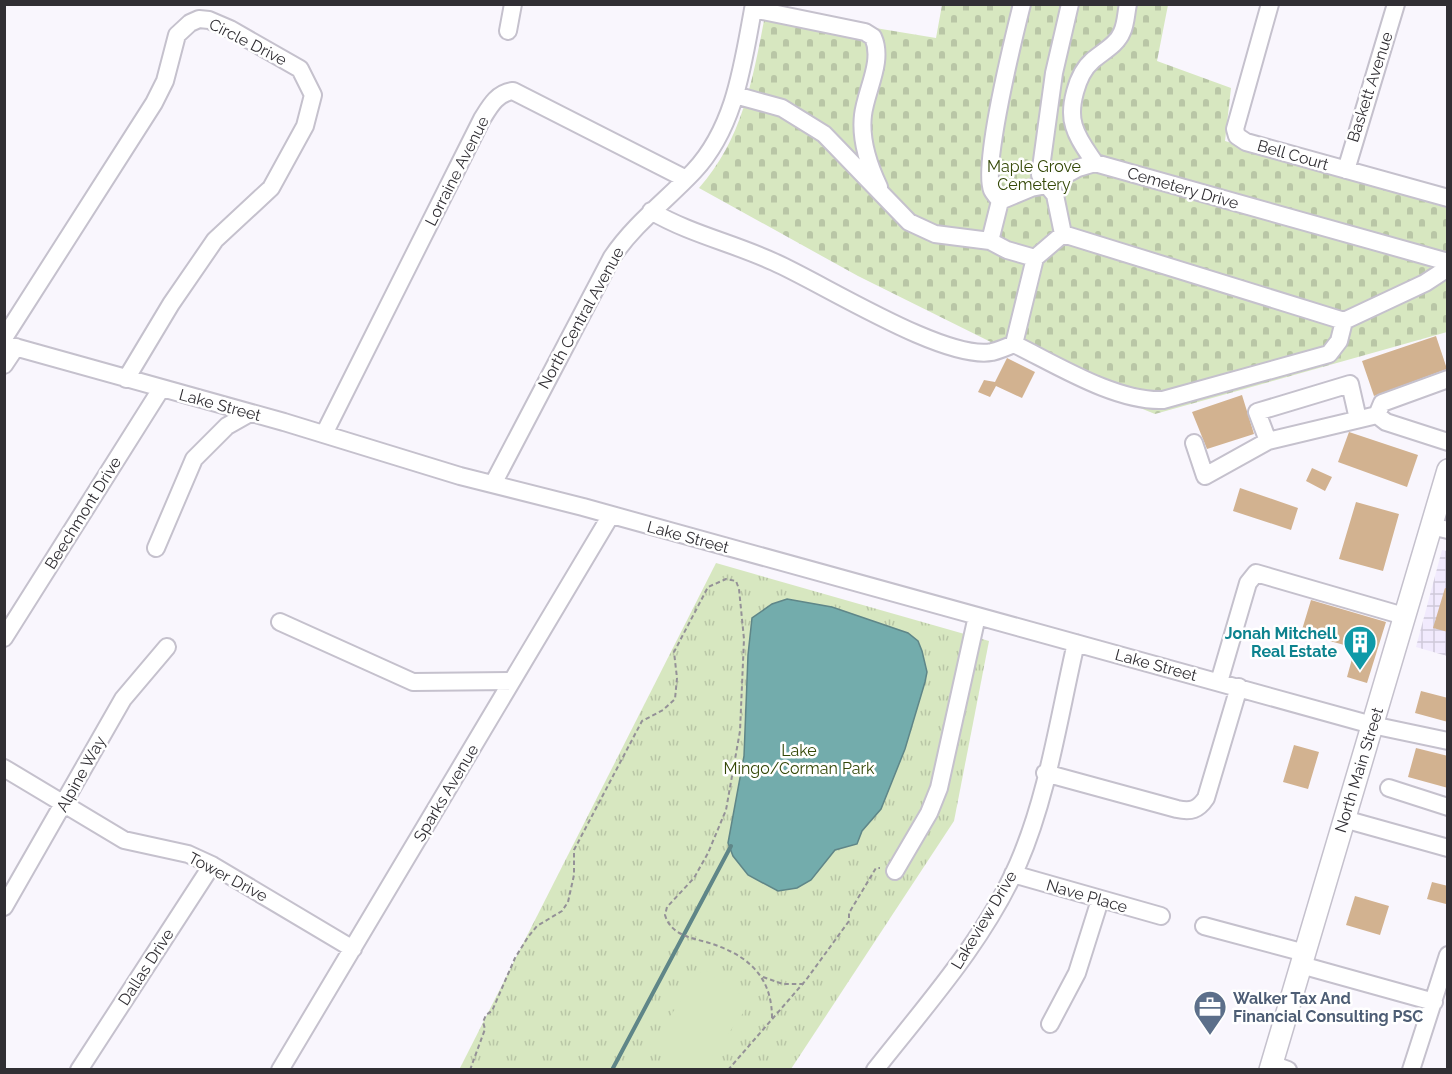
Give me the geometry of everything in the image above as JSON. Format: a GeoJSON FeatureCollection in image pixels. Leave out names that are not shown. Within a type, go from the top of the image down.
{"type":"FeatureCollection","features":[{"type":"Feature","properties":{"kind":"main road","name":"North Main Street"},"geometry":{"type":"LineString","coordinates":[[1276,1068],[1303,959],[1404,616],[1439,528],[1448,470]]}},
{"type":"Feature","properties":{"kind":"street"},"geometry":{"type":"LineString","coordinates":[[508,31],[513,4]]}},
{"type":"Feature","properties":{"kind":"street"},"geometry":{"type":"LineString","coordinates":[[990,241],[1000,201],[992,189],[990,175],[999,110],[1022,4]]}},
{"type":"Feature","properties":{"kind":"street"},"geometry":{"type":"LineString","coordinates":[[1063,234],[1055,195],[1040,175],[1046,122],[1070,4]]}},
{"type":"Feature","properties":{"kind":"street"},"geometry":{"type":"LineString","coordinates":[[1000,201],[1031,188],[1047,185],[1078,168],[1095,163],[1083,146],[1073,124],[1079,78],[1089,63],[1116,42],[1122,32],[1128,4]]}},
{"type":"Feature","properties":{"kind":"street","name":"Bell Court"},"geometry":{"type":"LineString","coordinates":[[1270,4],[1235,133],[1246,142],[1448,198]]}},
{"type":"Feature","properties":{"kind":"street","name":"Baskett Avenue"},"geometry":{"type":"LineString","coordinates":[[1346,170],[1396,4]]}},
{"type":"Feature","properties":{"kind":"street"},"geometry":{"type":"LineString","coordinates":[[754,7],[865,32],[873,38],[877,57],[863,115],[863,144],[871,170],[886,201]]}},
{"type":"Feature","properties":{"kind":"street","name":"North Central Avenue"},"geometry":{"type":"LineString","coordinates":[[493,484],[598,280],[627,235],[697,169],[724,126],[735,94],[754,7]]}},
{"type":"Feature","properties":{"kind":"street","name":"Circle Drive"},"geometry":{"type":"LineString","coordinates":[[4,365],[8,343],[154,103],[165,81],[177,34],[190,22],[199,19],[209,20],[268,49],[300,69],[311,86],[313,105],[305,126],[271,188],[215,240],[126,378]]}},
{"type":"Feature","properties":{"kind":"street","name":"Lorraine Avenue"},"geometry":{"type":"LineString","coordinates":[[324,434],[482,119],[494,101],[502,94],[513,91],[686,179]]}},
{"type":"Feature","properties":{"kind":"street"},"geometry":{"type":"LineString","coordinates":[[735,94],[783,108],[824,134],[886,201],[909,222],[935,234],[990,241],[1007,250],[1035,258]]}},
{"type":"Feature","properties":{"kind":"street"},"geometry":{"type":"LineString","coordinates":[[1078,168],[1083,146]]}},
{"type":"Feature","properties":{"kind":"street","name":"Cemetery Drive"},"geometry":{"type":"LineString","coordinates":[[1095,163],[1448,262]]}},
{"type":"Feature","properties":{"kind":"street"},"geometry":{"type":"LineString","coordinates":[[651,211],[678,226],[771,260],[825,286],[883,319],[937,342],[966,350],[991,352],[1014,344],[1086,379],[1143,400],[1163,400],[1329,354],[1339,341],[1344,321]]}},
{"type":"Feature","properties":{"kind":"street"},"geometry":{"type":"LineString","coordinates":[[1014,344],[1035,258],[1063,234]]}},
{"type":"Feature","properties":{"kind":"street"},"geometry":{"type":"LineString","coordinates":[[1063,234],[1344,321],[1425,283],[1448,267]]}},
{"type":"Feature","properties":{"kind":"street","name":"Lake Street"},"geometry":{"type":"LineString","coordinates":[[8,343],[493,484],[1372,725],[1448,741]]}},
{"type":"Feature","properties":{"kind":"street"},"geometry":{"type":"LineString","coordinates":[[1377,415],[1382,403],[1448,379]]}},
{"type":"Feature","properties":{"kind":"street"},"geometry":{"type":"LineString","coordinates":[[1268,441],[1257,412],[1350,384],[1358,419]]}},
{"type":"Feature","properties":{"kind":"street","name":"Beechmont Drive"},"geometry":{"type":"LineString","coordinates":[[4,638],[161,389]]}},
{"type":"Feature","properties":{"kind":"street"},"geometry":{"type":"LineString","coordinates":[[156,548],[194,459],[227,426],[250,413]]}},
{"type":"Feature","properties":{"kind":"street"},"geometry":{"type":"LineString","coordinates":[[1194,443],[1205,476],[1268,441],[1377,415],[1386,422],[1448,442]]}},
{"type":"Feature","properties":{"kind":"street","name":"Sparks Avenue"},"geometry":{"type":"LineString","coordinates":[[280,1070],[611,515]]}},
{"type":"Feature","properties":{"kind":"street"},"geometry":{"type":"LineString","coordinates":[[1219,682],[1248,583],[1256,573],[1404,616]]}},
{"type":"Feature","properties":{"kind":"street"},"geometry":{"type":"LineString","coordinates":[[895,871],[929,813],[939,788],[977,616]]}},
{"type":"Feature","properties":{"kind":"street"},"geometry":{"type":"LineString","coordinates":[[280,622],[413,682],[512,681]]}},
{"type":"Feature","properties":{"kind":"street","name":"Lakeview Drive"},"geometry":{"type":"LineString","coordinates":[[875,1070],[966,954],[1013,874],[1024,847],[1045,773],[1076,643]]}},
{"type":"Feature","properties":{"kind":"street","name":"Alpine Way"},"geometry":{"type":"LineString","coordinates":[[4,907],[123,699],[167,647]]}},
{"type":"Feature","properties":{"kind":"street"},"geometry":{"type":"LineString","coordinates":[[1045,773],[1177,809],[1189,811],[1200,807],[1206,798],[1239,687]]}},
{"type":"Feature","properties":{"kind":"street","name":"Tower Drive"},"geometry":{"type":"LineString","coordinates":[[4,768],[124,840],[188,854],[212,865],[353,949]]}},
{"type":"Feature","properties":{"kind":"street"},"geometry":{"type":"LineString","coordinates":[[1389,788],[1448,807]]}},
{"type":"Feature","properties":{"kind":"street"},"geometry":{"type":"LineString","coordinates":[[1344,819],[1448,848]]}},
{"type":"Feature","properties":{"kind":"street","name":"Dallas Drive"},"geometry":{"type":"LineString","coordinates":[[79,1070],[212,865]]}},
{"type":"Feature","properties":{"kind":"street","name":"Nave Place"},"geometry":{"type":"LineString","coordinates":[[1013,874],[1161,916]]}},
{"type":"Feature","properties":{"kind":"street"},"geometry":{"type":"LineString","coordinates":[[1050,1024],[1077,973],[1100,900]]}},
{"type":"Feature","properties":{"kind":"street"},"geometry":{"type":"LineString","coordinates":[[1204,926],[1434,1002]]}},
{"type":"Feature","properties":{"kind":"street"},"geometry":{"type":"LineString","coordinates":[[1411,1070],[1448,955]]}},
{"type":"Feature","properties":{"kind":"path"},"geometry":{"type":"LineString","coordinates":[[470,1070],[485,1029],[483,1022],[486,1015],[492,1011],[515,958],[537,926],[562,911],[568,902],[574,883],[574,850],[642,721],[663,710],[675,699],[677,678],[674,652],[708,587],[726,579],[736,581],[740,589],[743,621],[739,748],[726,810],[712,843],[694,878],[667,907],[665,919],[673,929],[686,936],[728,951],[763,977],[783,984],[804,984]]}},
{"type":"Feature","properties":{"kind":"path"},"geometry":{"type":"LineString","coordinates":[[728,1070],[804,984],[849,921],[849,913],[876,868],[895,871]]}},
{"type":"Feature","properties":{"kind":"path"},"geometry":{"type":"LineString","coordinates":[[763,977],[769,988],[772,1018]]}},
{"type":"Feature","properties":{"kind":"shaded area"},"geometry":{"type":"Polygon","coordinates":[[[1442,550],[1447,551],[1447,656],[1416,647],[1442,550]]]}},
{"type":"Feature","properties":{"kind":"green space","name":"Maple Grove Cemetery"},"geometry":{"type":"Polygon","coordinates":[[[942,5],[1168,5],[1157,61],[1231,88],[1225,141],[1447,208],[1447,332],[1155,414],[1051,372],[858,276],[699,188],[727,148],[737,126],[757,57],[766,10],[936,38],[942,5]]]}},
{"type":"Feature","properties":{"kind":"green space","name":"Lake Mingo/Corman Park"},"geometry":{"type":"Polygon","coordinates":[[[716,563],[989,641],[954,821],[791,1069],[459,1070],[716,563]]]}},
{"type":"Feature","properties":{"kind":"green space"},"geometry":{"type":"Polygon","coordinates":[[[703,969],[751,1002],[703,1069],[684,1069],[650,1045],[703,969]]]}},
{"type":"Feature","properties":{"kind":"water"},"geometry":{"type":"Polygon","coordinates":[[[787,599],[832,607],[908,633],[918,641],[927,672],[905,749],[881,809],[862,831],[857,844],[835,850],[811,880],[797,888],[778,891],[748,875],[733,856],[728,843],[744,756],[748,655],[752,618],[772,604],[787,599]]]}},
{"type":"Feature","properties":{"kind":"building"},"geometry":{"type":"Polygon","coordinates":[[[1436,336],[1447,369],[1374,396],[1362,361],[1436,336]]]}},
{"type":"Feature","properties":{"kind":"building"},"geometry":{"type":"Polygon","coordinates":[[[1007,358],[1035,372],[1022,398],[996,386],[990,397],[978,392],[984,380],[995,382],[1007,358]]]}},
{"type":"Feature","properties":{"kind":"building"},"geometry":{"type":"Polygon","coordinates":[[[1242,395],[1254,434],[1207,449],[1192,412],[1242,395]]]}},
{"type":"Feature","properties":{"kind":"building"},"geometry":{"type":"Polygon","coordinates":[[[1349,432],[1418,455],[1407,487],[1338,462],[1349,432]]]}},
{"type":"Feature","properties":{"kind":"building"},"geometry":{"type":"Polygon","coordinates":[[[1312,468],[1332,477],[1325,491],[1306,481],[1312,468]]]}},
{"type":"Feature","properties":{"kind":"building"},"geometry":{"type":"Polygon","coordinates":[[[1240,488],[1298,508],[1291,530],[1233,511],[1240,488]]]}},
{"type":"Feature","properties":{"kind":"building"},"geometry":{"type":"Polygon","coordinates":[[[1356,502],[1399,514],[1383,571],[1339,559],[1356,502]]]}},
{"type":"Feature","properties":{"kind":"building"},"geometry":{"type":"Polygon","coordinates":[[[1445,588],[1448,589],[1448,632],[1433,628],[1445,588]]]}},
{"type":"Feature","properties":{"kind":"building"},"geometry":{"type":"Polygon","coordinates":[[[1311,600],[1386,622],[1367,683],[1347,677],[1355,648],[1301,633],[1311,600]]]}},
{"type":"Feature","properties":{"kind":"building"},"geometry":{"type":"Polygon","coordinates":[[[1421,691],[1448,698],[1448,722],[1415,713],[1421,691]]]}},
{"type":"Feature","properties":{"kind":"building"},"geometry":{"type":"Polygon","coordinates":[[[1294,745],[1319,752],[1308,789],[1283,782],[1294,745]]]}},
{"type":"Feature","properties":{"kind":"building"},"geometry":{"type":"Polygon","coordinates":[[[1416,748],[1448,756],[1448,788],[1408,777],[1416,748]]]}},
{"type":"Feature","properties":{"kind":"building"},"geometry":{"type":"Polygon","coordinates":[[[1432,882],[1448,886],[1446,904],[1427,899],[1432,882]]]}},
{"type":"Feature","properties":{"kind":"building"},"geometry":{"type":"Polygon","coordinates":[[[1355,896],[1389,906],[1380,935],[1346,925],[1355,896]]]}},
{"type":"Feature","properties":{"kind":"waterway"},"geometry":{"type":"LineString","coordinates":[[612,1070],[731,846]]}},
{"type":"Feature","properties":{"kind":"place","name":"Jonah Mitchell Real Estate"},"geometry":{"type":"Point","coordinates":[1360,671]}},
{"type":"Feature","properties":{"kind":"place","name":"Walker Tax And Financial Consulting PSC"},"geometry":{"type":"Point","coordinates":[1210,1036]}}]}
